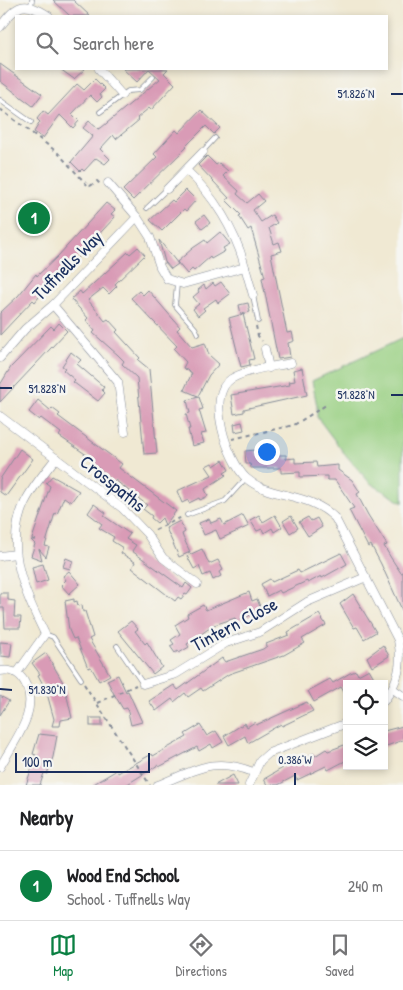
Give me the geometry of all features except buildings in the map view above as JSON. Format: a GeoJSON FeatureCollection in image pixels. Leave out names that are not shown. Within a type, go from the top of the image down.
{"type":"FeatureCollection","features":[{"type":"Feature","properties":{"kind":"street"},"geometry":{"type":"LineString","coordinates":[[0,27],[15,8],[31,2],[48,15]]}},
{"type":"Feature","properties":{"kind":"street"},"geometry":{"type":"LineString","coordinates":[[100,70],[122,95]]}},
{"type":"Feature","properties":{"kind":"street"},"geometry":{"type":"LineString","coordinates":[[167,190],[203,152]]}},
{"type":"Feature","properties":{"kind":"street"},"geometry":{"type":"LineString","coordinates":[[186,170],[225,219],[241,251],[252,295]]}},
{"type":"Feature","properties":{"kind":"street"},"geometry":{"type":"LineString","coordinates":[[108,184],[137,217],[150,237],[163,274],[177,284],[245,267]]}},
{"type":"Feature","properties":{"kind":"street","name":"Tuffnells Way"},"geometry":{"type":"LineString","coordinates":[[0,358],[25,329],[53,305],[137,217]]}},
{"type":"Feature","properties":{"kind":"street"},"geometry":{"type":"LineString","coordinates":[[53,305],[118,382],[125,432]]}},
{"type":"Feature","properties":{"kind":"street"},"geometry":{"type":"LineString","coordinates":[[264,346],[269,368]]}},
{"type":"Feature","properties":{"kind":"street"},"geometry":{"type":"LineString","coordinates":[[291,363],[238,376],[226,384],[223,390],[220,415],[225,440],[246,478],[271,490],[309,500],[328,510],[336,518],[398,640],[399,675],[388,696]]}},
{"type":"Feature","properties":{"kind":"street","name":"Crosspaths"},"geometry":{"type":"LineString","coordinates":[[0,416],[122,508],[147,534],[163,558],[197,584]]}},
{"type":"Feature","properties":{"kind":"street"},"geometry":{"type":"LineString","coordinates":[[17,673],[45,634],[20,575],[16,554],[16,536],[24,504],[33,488],[56,458]]}},
{"type":"Feature","properties":{"kind":"street"},"geometry":{"type":"LineString","coordinates":[[0,556],[16,554]]}},
{"type":"Feature","properties":{"kind":"street","name":"Tintern Close"},"geometry":{"type":"LineString","coordinates":[[143,684],[176,674],[226,643],[260,632],[307,602],[366,577]]}},
{"type":"Feature","properties":{"kind":"street"},"geometry":{"type":"LineString","coordinates":[[0,671],[17,673],[23,678],[28,690],[30,708],[0,767]]}},
{"type":"Feature","properties":{"kind":"street"},"geometry":{"type":"LineString","coordinates":[[393,689],[403,696]]}},
{"type":"Feature","properties":{"kind":"street"},"geometry":{"type":"LineString","coordinates":[[249,785],[253,772],[260,761],[269,753],[343,725]]}},
{"type":"Feature","properties":{"kind":"street"},"geometry":{"type":"LineString","coordinates":[[158,785],[205,766],[219,763],[235,765],[253,772]]}},
{"type":"Feature","properties":{"kind":"lane"},"geometry":{"type":"LineString","coordinates":[[100,112],[128,91],[140,90],[153,77]]}},
{"type":"Feature","properties":{"kind":"lane"},"geometry":{"type":"LineString","coordinates":[[0,100],[31,122]]}},
{"type":"Feature","properties":{"kind":"lane"},"geometry":{"type":"LineString","coordinates":[[203,152],[215,138]]}},
{"type":"Feature","properties":{"kind":"lane"},"geometry":{"type":"LineString","coordinates":[[147,208],[167,190]]}},
{"type":"Feature","properties":{"kind":"lane"},"geometry":{"type":"LineString","coordinates":[[177,284],[175,305],[198,334]]}},
{"type":"Feature","properties":{"kind":"lane"},"geometry":{"type":"LineString","coordinates":[[252,295],[258,321]]}},
{"type":"Feature","properties":{"kind":"lane"},"geometry":{"type":"LineString","coordinates":[[187,515],[225,501],[246,478]]}},
{"type":"Feature","properties":{"kind":"lane"},"geometry":{"type":"LineString","coordinates":[[45,634],[54,637],[81,679]]}},
{"type":"Feature","properties":{"kind":"lane"},"geometry":{"type":"LineString","coordinates":[[117,646],[143,684]]}},
{"type":"Feature","properties":{"kind":"path"},"geometry":{"type":"LineString","coordinates":[[0,109],[57,152],[88,187],[97,181],[102,186],[108,184]]}},
{"type":"Feature","properties":{"kind":"path"},"geometry":{"type":"LineString","coordinates":[[258,321],[255,326],[264,346]]}},
{"type":"Feature","properties":{"kind":"path"},"geometry":{"type":"LineString","coordinates":[[225,440],[294,424],[326,405]]}},
{"type":"Feature","properties":{"kind":"path"},"geometry":{"type":"LineString","coordinates":[[147,534],[187,515]]}},
{"type":"Feature","properties":{"kind":"path"},"geometry":{"type":"LineString","coordinates":[[81,679],[150,785]]}},
{"type":"Feature","properties":{"kind":"path"},"geometry":{"type":"LineString","coordinates":[[96,704],[143,684]]}},
{"type":"Feature","properties":{"kind":"green space"},"geometry":{"type":"Polygon","coordinates":[[[403,338],[403,503],[370,483],[317,417],[317,406],[312,381],[403,338]]]}},
{"type":"Feature","properties":{"kind":"place","name":"Wood End School"},"geometry":{"type":"Point","coordinates":[34,218]}}]}
